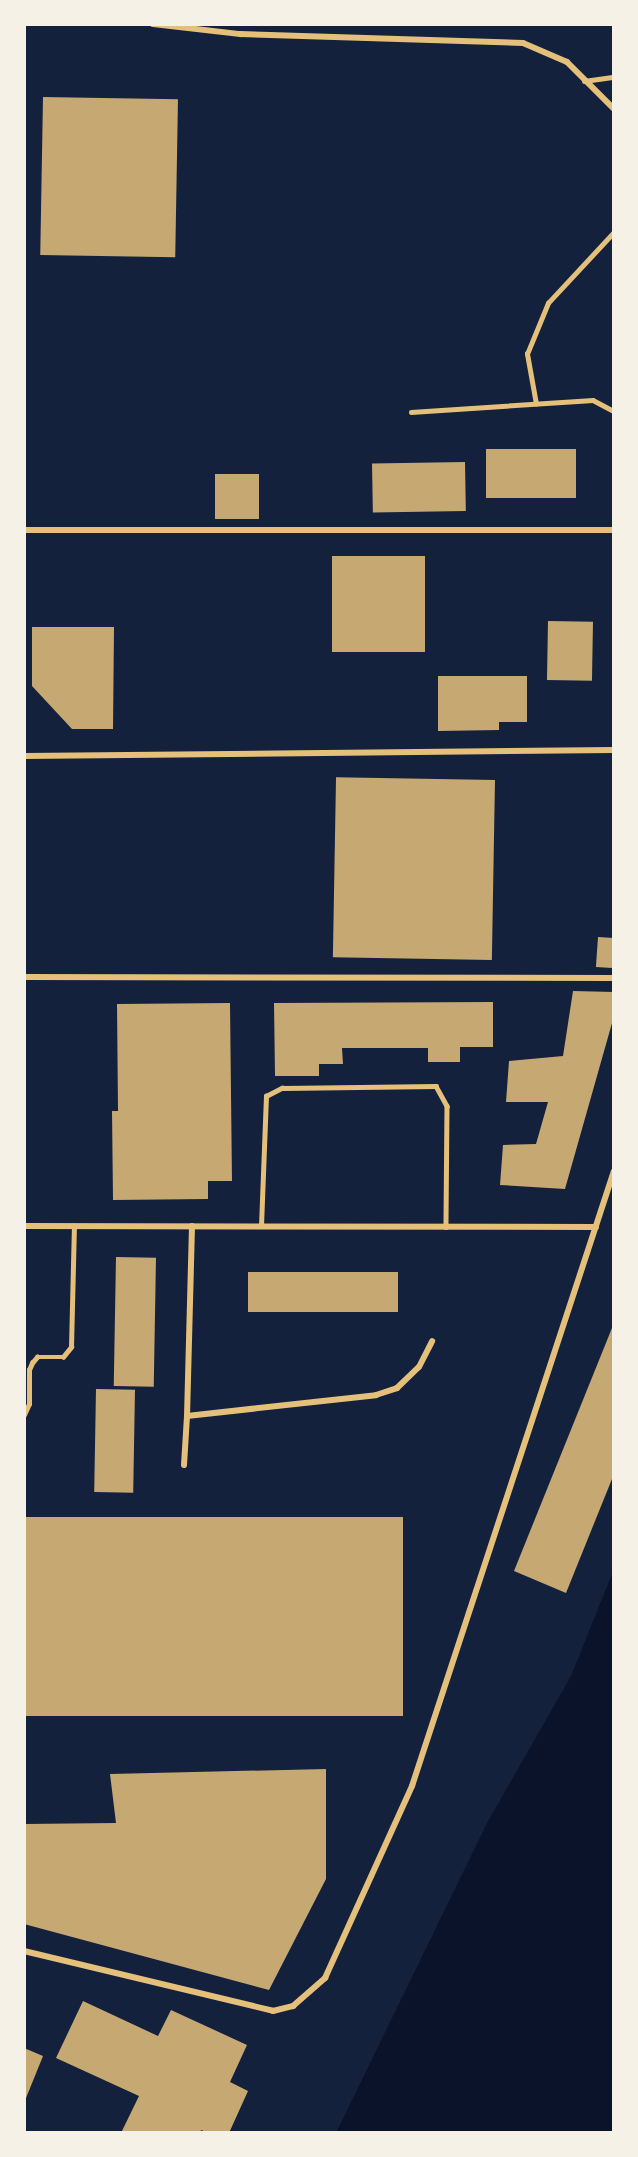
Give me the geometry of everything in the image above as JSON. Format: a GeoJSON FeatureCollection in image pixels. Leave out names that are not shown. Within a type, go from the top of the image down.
{"type":"FeatureCollection","features":[{"type":"Feature","properties":{"kind":"street"},"geometry":{"type":"LineString","coordinates":[[153,24],[240,34],[522,43],[567,62],[583,81],[614,109]]}},
{"type":"Feature","properties":{"kind":"street"},"geometry":{"type":"LineString","coordinates":[[24,530],[614,530]]}},
{"type":"Feature","properties":{"kind":"street"},"geometry":{"type":"LineString","coordinates":[[24,756],[614,750]]}},
{"type":"Feature","properties":{"kind":"street"},"geometry":{"type":"LineString","coordinates":[[24,977],[614,978]]}},
{"type":"Feature","properties":{"kind":"street"},"geometry":{"type":"LineString","coordinates":[[24,1951],[59,1957],[273,2011],[293,2006],[325,1978],[412,1786],[614,1171]]}},
{"type":"Feature","properties":{"kind":"street"},"geometry":{"type":"LineString","coordinates":[[24,1226],[596,1227]]}},
{"type":"Feature","properties":{"kind":"street"},"geometry":{"type":"LineString","coordinates":[[184,1465],[188,1416],[192,1226]]}},
{"type":"Feature","properties":{"kind":"street"},"geometry":{"type":"LineString","coordinates":[[188,1416],[376,1395],[397,1388],[412,1374],[419,1366],[432,1341]]}},
{"type":"Feature","properties":{"kind":"lane"},"geometry":{"type":"LineString","coordinates":[[583,81],[614,77]]}},
{"type":"Feature","properties":{"kind":"lane"},"geometry":{"type":"LineString","coordinates":[[536,404],[527,354],[548,303],[614,232]]}},
{"type":"Feature","properties":{"kind":"lane"},"geometry":{"type":"LineString","coordinates":[[411,412],[593,400],[614,411]]}},
{"type":"Feature","properties":{"kind":"lane"},"geometry":{"type":"LineString","coordinates":[[261,1226],[266,1096],[282,1088],[436,1086],[447,1106],[446,1227]]}},
{"type":"Feature","properties":{"kind":"lane"},"geometry":{"type":"LineString","coordinates":[[24,1415],[29,1404],[29,1370],[32,1363],[37,1358],[63,1357],[71,1347],[74,1226]]}},
{"type":"Feature","properties":{"kind":"water"},"geometry":{"type":"Polygon","coordinates":[[[614,1569],[614,2133],[336,2133],[487,1823],[571,1676],[614,1569]]]}},
{"type":"Feature","properties":{"kind":"building"},"geometry":{"type":"Polygon","coordinates":[[[43,97],[178,99],[175,257],[40,255],[43,97]]]}},
{"type":"Feature","properties":{"kind":"building"},"geometry":{"type":"Polygon","coordinates":[[[486,449],[576,449],[576,498],[486,498],[486,449]]]}},
{"type":"Feature","properties":{"kind":"building"},"geometry":{"type":"Polygon","coordinates":[[[465,462],[466,511],[373,513],[372,464],[465,462]]]}},
{"type":"Feature","properties":{"kind":"building"},"geometry":{"type":"Polygon","coordinates":[[[215,474],[259,474],[259,519],[215,519],[215,474]]]}},
{"type":"Feature","properties":{"kind":"building"},"geometry":{"type":"Polygon","coordinates":[[[332,556],[425,556],[425,652],[332,652],[332,556]]]}},
{"type":"Feature","properties":{"kind":"building"},"geometry":{"type":"Polygon","coordinates":[[[548,621],[593,622],[592,681],[547,680],[548,621]]]}},
{"type":"Feature","properties":{"kind":"building"},"geometry":{"type":"Polygon","coordinates":[[[32,627],[114,627],[113,729],[72,729],[32,686],[32,627]]]}},
{"type":"Feature","properties":{"kind":"building"},"geometry":{"type":"Polygon","coordinates":[[[438,676],[527,676],[527,722],[499,722],[499,730],[438,731],[438,676]]]}},
{"type":"Feature","properties":{"kind":"building"},"geometry":{"type":"Polygon","coordinates":[[[336,777],[495,780],[492,960],[333,957],[336,777]]]}},
{"type":"Feature","properties":{"kind":"building"},"geometry":{"type":"Polygon","coordinates":[[[598,937],[614,938],[612,968],[596,967],[598,937]]]}},
{"type":"Feature","properties":{"kind":"building"},"geometry":{"type":"Polygon","coordinates":[[[573,991],[614,992],[614,1016],[565,1189],[500,1185],[503,1145],[536,1144],[548,1102],[506,1102],[509,1061],[563,1056],[573,991]]]}},
{"type":"Feature","properties":{"kind":"building"},"geometry":{"type":"Polygon","coordinates":[[[493,1002],[493,1047],[460,1047],[460,1062],[428,1062],[428,1048],[342,1048],[343,1064],[319,1064],[319,1076],[275,1076],[274,1003],[493,1002]]]}},
{"type":"Feature","properties":{"kind":"building"},"geometry":{"type":"Polygon","coordinates":[[[230,1003],[232,1181],[208,1181],[208,1199],[113,1200],[112,1111],[118,1111],[117,1004],[230,1003]]]}},
{"type":"Feature","properties":{"kind":"building"},"geometry":{"type":"Polygon","coordinates":[[[116,1257],[156,1258],[154,1387],[114,1386],[116,1257]]]}},
{"type":"Feature","properties":{"kind":"building"},"geometry":{"type":"Polygon","coordinates":[[[248,1272],[398,1272],[398,1312],[248,1312],[248,1272]]]}},
{"type":"Feature","properties":{"kind":"building"},"geometry":{"type":"Polygon","coordinates":[[[614,1323],[614,1474],[566,1593],[514,1571],[614,1323]]]}},
{"type":"Feature","properties":{"kind":"building"},"geometry":{"type":"Polygon","coordinates":[[[96,1389],[135,1390],[133,1493],[94,1492],[96,1389]]]}},
{"type":"Feature","properties":{"kind":"building"},"geometry":{"type":"Polygon","coordinates":[[[24,1517],[403,1517],[403,1716],[24,1716],[24,1517]]]}},
{"type":"Feature","properties":{"kind":"building"},"geometry":{"type":"Polygon","coordinates":[[[326,1769],[326,1879],[269,1990],[24,1924],[24,1824],[116,1823],[110,1774],[326,1769]]]}},
{"type":"Feature","properties":{"kind":"building"},"geometry":{"type":"Polygon","coordinates":[[[83,2001],[158,2036],[171,2010],[247,2045],[230,2082],[248,2091],[229,2133],[209,2133],[201,2130],[200,2133],[121,2133],[139,2096],[56,2058],[83,2001]]]}},
{"type":"Feature","properties":{"kind":"building"},"geometry":{"type":"Polygon","coordinates":[[[24,2048],[43,2056],[24,2103],[24,2048]]]}}]}
